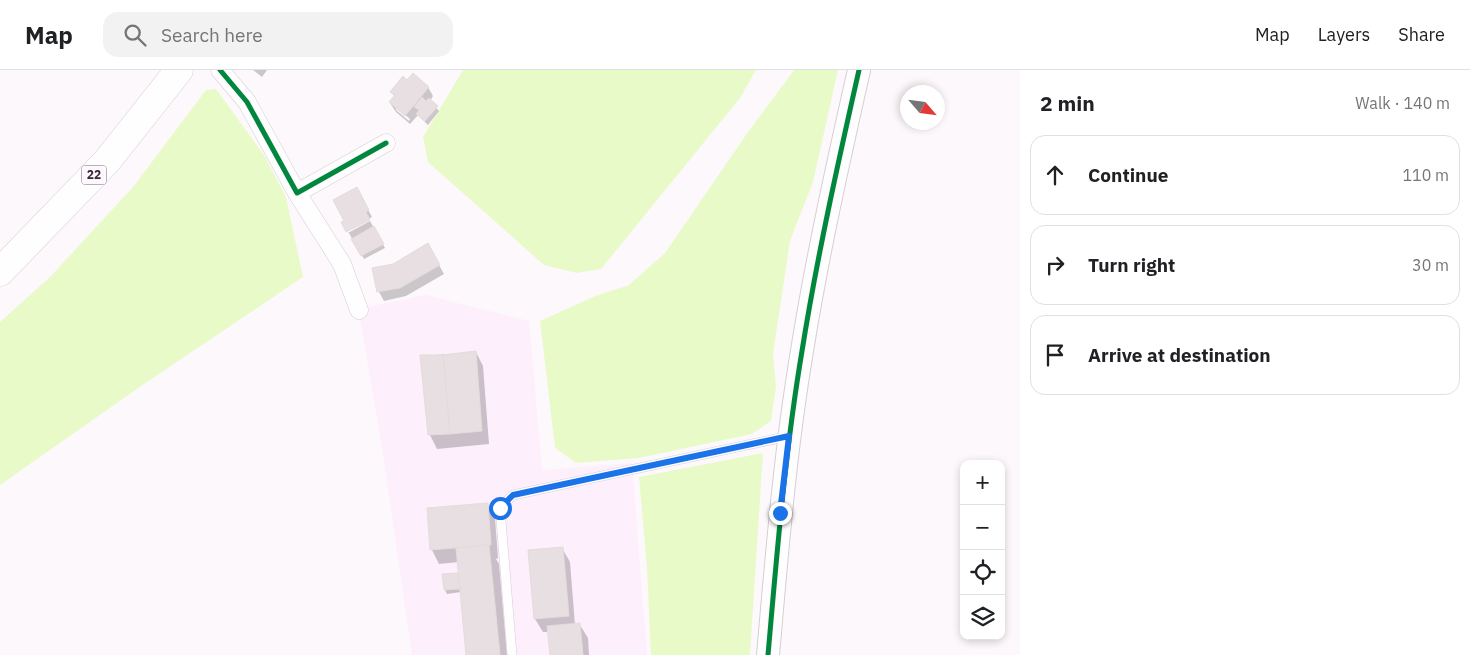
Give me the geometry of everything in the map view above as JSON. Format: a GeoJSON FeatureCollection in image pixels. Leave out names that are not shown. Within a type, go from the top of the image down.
{"type":"FeatureCollection","features":[{"type":"Feature","properties":{"kind":"main road","name":"22"},"geometry":{"type":"LineString","coordinates":[[0,272],[101,167],[180,70]]}},
{"type":"Feature","properties":{"kind":"street"},"geometry":{"type":"LineString","coordinates":[[220,70],[247,102],[297,193],[342,264],[359,310]]}},
{"type":"Feature","properties":{"kind":"street"},"geometry":{"type":"LineString","coordinates":[[768,655],[789,436],[815,274],[859,70]]}},
{"type":"Feature","properties":{"kind":"street"},"geometry":{"type":"LineString","coordinates":[[297,193],[386,143]]}},
{"type":"Feature","properties":{"kind":"lane"},"geometry":{"type":"LineString","coordinates":[[512,655],[500,508],[513,495],[789,436]]}},
{"type":"Feature","properties":{"kind":"shaded area"},"geometry":{"type":"Polygon","coordinates":[[[426,295],[529,321],[542,470],[632,463],[647,655],[412,655],[383,454],[360,318],[367,307],[426,295]]]}},
{"type":"Feature","properties":{"kind":"green space"},"geometry":{"type":"Polygon","coordinates":[[[463,70],[756,70],[740,98],[601,269],[577,273],[544,265],[428,162],[423,137],[463,70]]]}},
{"type":"Feature","properties":{"kind":"green space"},"geometry":{"type":"Polygon","coordinates":[[[794,70],[838,70],[813,182],[790,241],[773,354],[776,387],[771,421],[752,434],[639,458],[576,463],[555,448],[540,321],[595,296],[629,285],[665,253],[748,132],[794,70]]]}},
{"type":"Feature","properties":{"kind":"green space"},"geometry":{"type":"Polygon","coordinates":[[[216,89],[264,155],[286,197],[303,277],[144,384],[0,485],[0,322],[50,277],[133,187],[206,90],[216,89]]]}},
{"type":"Feature","properties":{"kind":"green space"},"geometry":{"type":"Polygon","coordinates":[[[763,453],[750,655],[651,655],[647,568],[639,477],[763,453]]]}},
{"type":"Feature","properties":{"kind":"building"},"geometry":{"type":"Polygon","coordinates":[[[413,73],[429,87],[405,116],[389,102],[395,95],[390,92],[403,76],[407,80],[413,73]]]}},
{"type":"Feature","properties":{"kind":"building"},"geometry":{"type":"Polygon","coordinates":[[[422,97],[426,101],[429,98],[438,106],[425,121],[416,114],[419,110],[414,107],[422,97]]]}},
{"type":"Feature","properties":{"kind":"building"},"geometry":{"type":"Polygon","coordinates":[[[357,187],[369,210],[366,212],[370,220],[346,232],[341,222],[344,221],[333,200],[357,187]]]}},
{"type":"Feature","properties":{"kind":"building"},"geometry":{"type":"Polygon","coordinates":[[[374,226],[384,244],[361,256],[351,239],[374,226]]]}},
{"type":"Feature","properties":{"kind":"building"},"geometry":{"type":"Polygon","coordinates":[[[428,243],[440,265],[400,288],[377,292],[372,268],[393,264],[428,243]]]}},
{"type":"Feature","properties":{"kind":"building"},"geometry":{"type":"Polygon","coordinates":[[[476,351],[482,431],[450,434],[443,355],[476,351]]]}},
{"type":"Feature","properties":{"kind":"building"},"geometry":{"type":"Polygon","coordinates":[[[420,355],[443,355],[450,434],[428,435],[420,355]]]}},
{"type":"Feature","properties":{"kind":"building"},"geometry":{"type":"Polygon","coordinates":[[[488,503],[491,545],[430,550],[427,508],[488,503]]]}},
{"type":"Feature","properties":{"kind":"building"},"geometry":{"type":"Polygon","coordinates":[[[489,545],[500,655],[466,655],[456,548],[489,545]]]}},
{"type":"Feature","properties":{"kind":"building"},"geometry":{"type":"Polygon","coordinates":[[[563,547],[569,616],[534,619],[528,550],[563,547]]]}},
{"type":"Feature","properties":{"kind":"building"},"geometry":{"type":"Polygon","coordinates":[[[458,573],[460,589],[444,590],[442,574],[458,573]]]}},
{"type":"Feature","properties":{"kind":"building"},"geometry":{"type":"Polygon","coordinates":[[[580,623],[583,655],[550,655],[547,626],[580,623]]]}},
{"type":"Feature","properties":{"kind":"cycle path"},"geometry":{"type":"LineString","coordinates":[[220,70],[247,102],[297,193],[386,143]]}},
{"type":"Feature","properties":{"kind":"cycle path"},"geometry":{"type":"LineString","coordinates":[[768,655],[782,503],[796,389],[821,245],[859,70]]}},
{"type":"Feature","properties":{"kind":"route"},"geometry":{"type":"LineString","coordinates":[[500,508],[513,495],[789,436],[780,513]]}}]}
